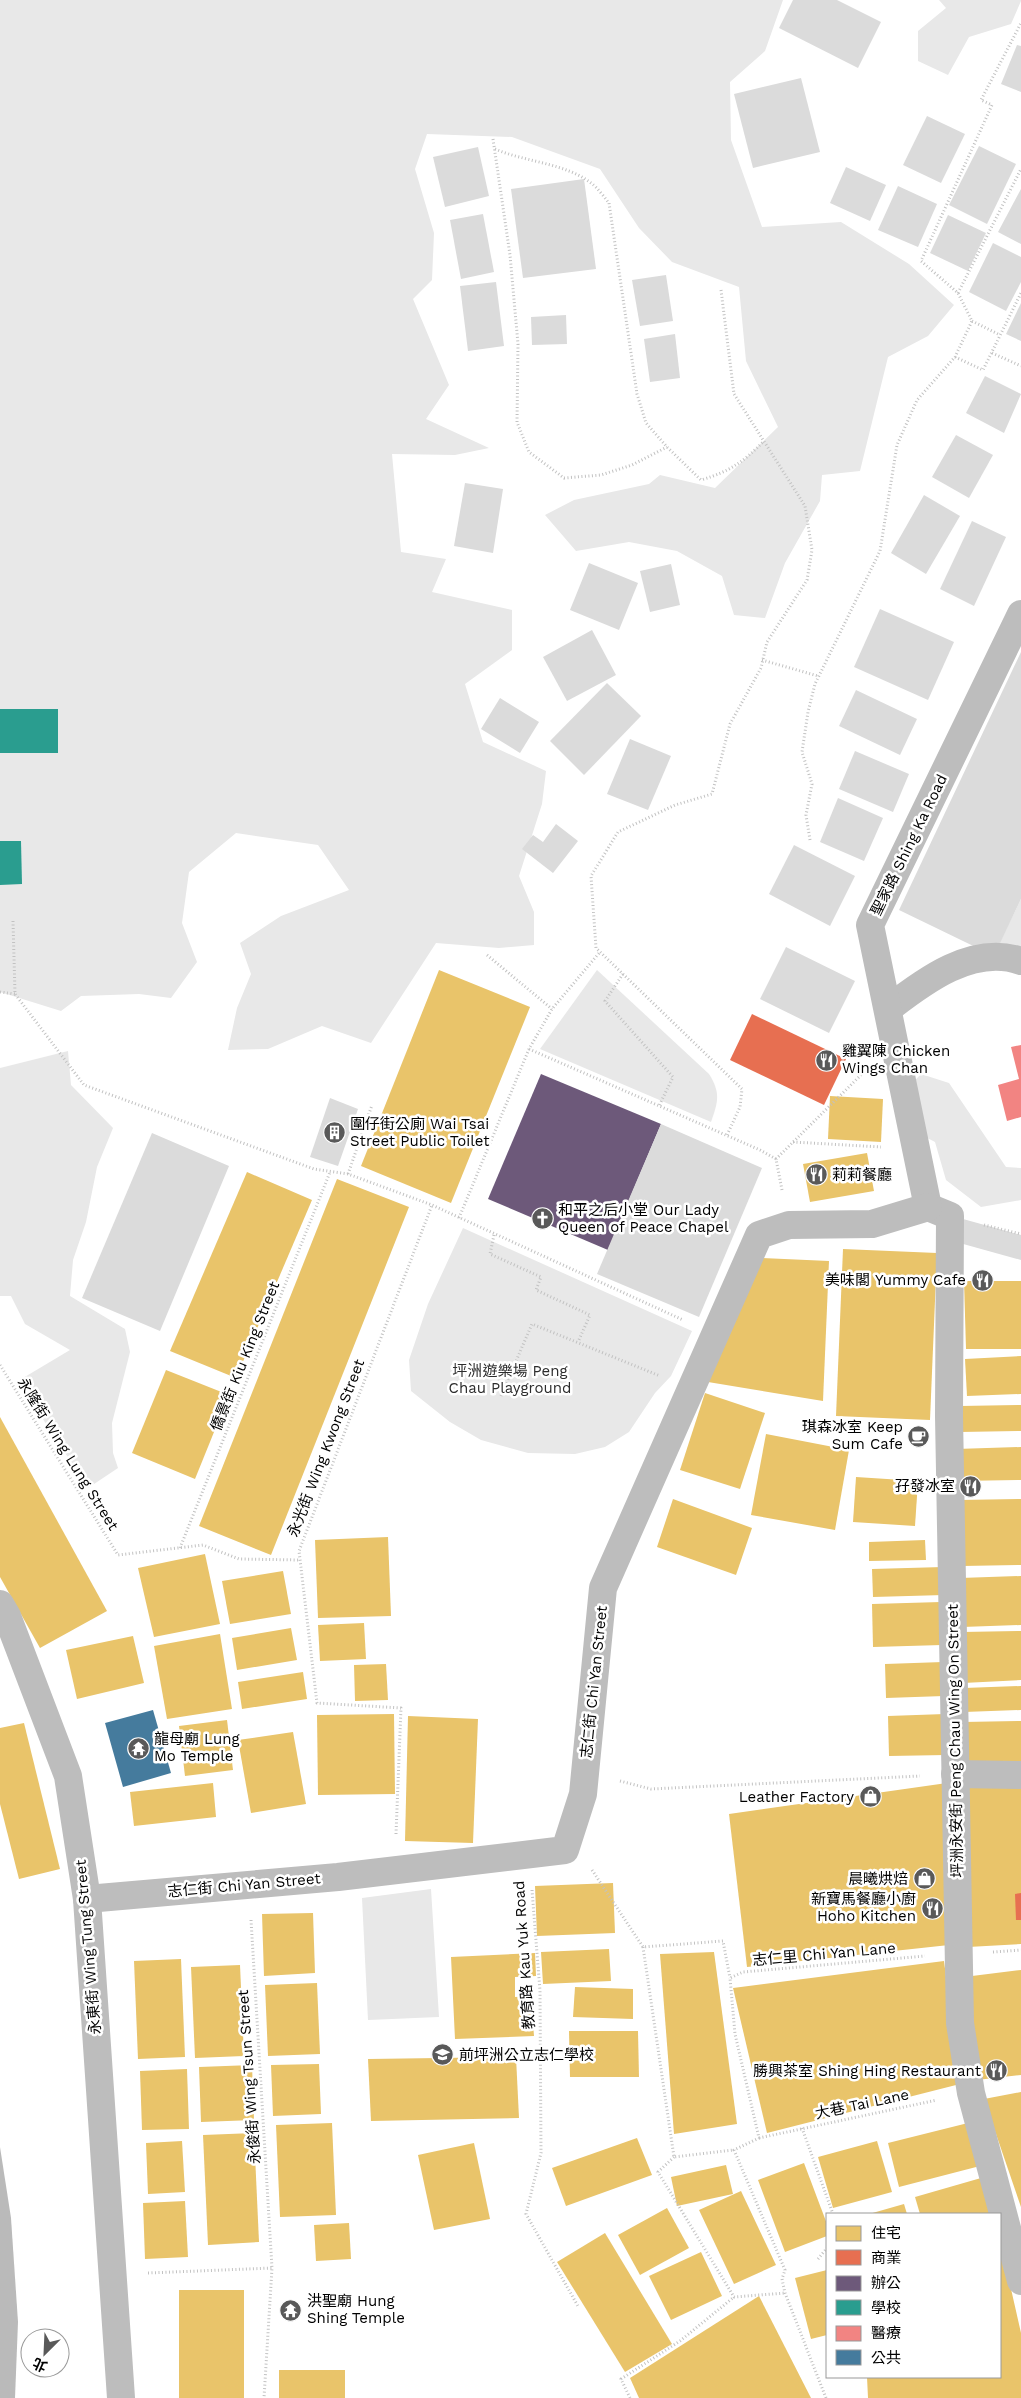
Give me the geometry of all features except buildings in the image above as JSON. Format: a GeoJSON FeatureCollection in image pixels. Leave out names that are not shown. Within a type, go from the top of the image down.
{"type":"FeatureCollection","features":[{"type":"Feature","properties":{"kind":"street","name":"聖家路 Shing Ka Road"},"geometry":{"type":"LineString","coordinates":[[928,1207],[870,925],[1021,614]]}},
{"type":"Feature","properties":{"kind":"street"},"geometry":{"type":"LineString","coordinates":[[888,1008],[924,981],[976,959],[1007,956],[1021,961]]}},
{"type":"Feature","properties":{"kind":"street","name":"志仁街 Chi Yan Street"},"geometry":{"type":"LineString","coordinates":[[87,1899],[394,1870],[565,1850],[583,1794],[603,1588],[760,1235],[789,1225],[872,1224],[928,1207]]}},
{"type":"Feature","properties":{"kind":"street","name":"坪洲永安街 Peng Chau Wing On Street"},"geometry":{"type":"LineString","coordinates":[[928,1207],[950,1216],[949,1416],[960,2023],[971,2093],[1021,2281]]}},
{"type":"Feature","properties":{"kind":"street","name":"永東街 Wing Tung Street"},"geometry":{"type":"LineString","coordinates":[[0,1604],[7,1616],[68,1776],[87,1899],[121,2398]]}},
{"type":"Feature","properties":{"kind":"street"},"geometry":{"type":"LineString","coordinates":[[955,1774],[1021,1775]]}},
{"type":"Feature","properties":{"kind":"path"},"geometry":{"type":"LineString","coordinates":[[1000,335],[972,321],[958,293],[922,261],[992,105],[981,100],[1021,22]]}},
{"type":"Feature","properties":{"kind":"path"},"geometry":{"type":"LineString","coordinates":[[493,139],[510,255],[518,344],[518,422],[529,452],[564,478],[601,475],[632,465],[666,447]]}},
{"type":"Feature","properties":{"kind":"path"},"geometry":{"type":"LineString","coordinates":[[495,149],[515,158],[569,170],[592,183],[610,204],[637,394],[646,423],[666,447],[701,480],[725,473],[743,462],[764,441]]}},
{"type":"Feature","properties":{"kind":"path"},"geometry":{"type":"LineString","coordinates":[[958,293],[1021,169]]}},
{"type":"Feature","properties":{"kind":"path"},"geometry":{"type":"LineString","coordinates":[[721,290],[734,394],[805,506],[812,550],[807,580],[767,642],[761,668],[730,724],[712,794],[675,805],[618,832],[602,854],[591,876],[596,948],[742,1089],[740,1107],[727,1135]]}},
{"type":"Feature","properties":{"kind":"path"},"geometry":{"type":"LineString","coordinates":[[955,357],[983,370],[1021,293]]}},
{"type":"Feature","properties":{"kind":"path"},"geometry":{"type":"LineString","coordinates":[[810,840],[806,815],[812,784],[802,752],[808,712],[818,676],[880,551],[897,445],[917,400],[955,357],[972,321]]}},
{"type":"Feature","properties":{"kind":"path"},"geometry":{"type":"LineString","coordinates":[[992,352],[1021,366]]}},
{"type":"Feature","properties":{"kind":"path"},"geometry":{"type":"LineString","coordinates":[[762,660],[818,676]]}},
{"type":"Feature","properties":{"kind":"path"},"geometry":{"type":"LineString","coordinates":[[13,921],[15,994],[84,1085],[314,1169],[348,1174],[432,1205],[715,1335]]}},
{"type":"Feature","properties":{"kind":"path"},"geometry":{"type":"LineString","coordinates":[[459,1218],[529,1049],[552,1009],[600,952]]}},
{"type":"Feature","properties":{"kind":"path"},"geometry":{"type":"LineString","coordinates":[[487,955],[552,1009]]}},
{"type":"Feature","properties":{"kind":"path"},"geometry":{"type":"LineString","coordinates":[[622,974],[605,1001],[673,1077],[659,1106]]}},
{"type":"Feature","properties":{"kind":"path"},"geometry":{"type":"LineString","coordinates":[[0,992],[15,994]]}},
{"type":"Feature","properties":{"kind":"path"},"geometry":{"type":"LineString","coordinates":[[776,1159],[894,1039]]}},
{"type":"Feature","properties":{"kind":"path"},"geometry":{"type":"LineString","coordinates":[[529,1049],[727,1135],[776,1159]]}},
{"type":"Feature","properties":{"kind":"path"},"geometry":{"type":"LineString","coordinates":[[348,1174],[372,1105]]}},
{"type":"Feature","properties":{"kind":"path"},"geometry":{"type":"LineString","coordinates":[[794,1142],[916,1149]]}},
{"type":"Feature","properties":{"kind":"path"},"geometry":{"type":"LineString","coordinates":[[776,1159],[789,1225]]}},
{"type":"Feature","properties":{"kind":"path","name":"僑景街 Kiu King Street"},"geometry":{"type":"LineString","coordinates":[[180,1548],[330,1172]]}},
{"type":"Feature","properties":{"kind":"path","name":"永光街 Wing Kwong Street"},"geometry":{"type":"LineString","coordinates":[[394,1870],[401,1708],[317,1703],[299,1551],[432,1205]]}},
{"type":"Feature","properties":{"kind":"path"},"geometry":{"type":"LineString","coordinates":[[494,1235],[490,1254],[541,1277],[536,1290],[590,1315],[578,1342]]}},
{"type":"Feature","properties":{"kind":"path"},"geometry":{"type":"LineString","coordinates":[[501,1396],[532,1324],[661,1376]]}},
{"type":"Feature","properties":{"kind":"path","name":"永隆街 Wing Lung Street"},"geometry":{"type":"LineString","coordinates":[[0,1365],[118,1555],[180,1548]]}},
{"type":"Feature","properties":{"kind":"path"},"geometry":{"type":"LineString","coordinates":[[180,1548],[203,1545],[239,1559],[300,1560]]}},
{"type":"Feature","properties":{"kind":"path"},"geometry":{"type":"LineString","coordinates":[[585,1772],[651,1789],[955,1774]]}},
{"type":"Feature","properties":{"kind":"path"},"geometry":{"type":"LineString","coordinates":[[565,1850],[582,1856],[643,1948],[674,2157]]}},
{"type":"Feature","properties":{"kind":"path","name":"教育路 Kau Yuk Road"},"geometry":{"type":"LineString","coordinates":[[529,1855],[540,1991],[541,2153],[526,2214],[579,2308]]}},
{"type":"Feature","properties":{"kind":"path","name":"永俊街 Wing Tsun Street"},"geometry":{"type":"LineString","coordinates":[[248,1884],[272,2268],[264,2398]]}},
{"type":"Feature","properties":{"kind":"path"},"geometry":{"type":"LineString","coordinates":[[643,1948],[723,1941],[730,1978],[735,2034],[759,2138],[734,2150],[674,2157],[658,2172],[734,2296]]}},
{"type":"Feature","properties":{"kind":"path","name":"志仁里 Chi Yan Lane"},"geometry":{"type":"LineString","coordinates":[[730,1978],[743,1972],[959,1953]]}},
{"type":"Feature","properties":{"kind":"path","name":"大巷 Tai Lane"},"geometry":{"type":"LineString","coordinates":[[759,2138],[971,2093]]}},
{"type":"Feature","properties":{"kind":"path"},"geometry":{"type":"LineString","coordinates":[[802,2128],[833,2213]]}},
{"type":"Feature","properties":{"kind":"path"},"geometry":{"type":"LineString","coordinates":[[734,2150],[785,2270],[782,2279],[785,2293],[826,2398]]}},
{"type":"Feature","properties":{"kind":"path"},"geometry":{"type":"LineString","coordinates":[[818,2259],[826,2249]]}},
{"type":"Feature","properties":{"kind":"path"},"geometry":{"type":"LineString","coordinates":[[113,2274],[272,2268]]}},
{"type":"Feature","properties":{"kind":"path"},"geometry":{"type":"LineString","coordinates":[[630,2398],[621,2379],[680,2341],[734,2296],[785,2293]]}},
{"type":"Feature","properties":{"kind":"green space"},"geometry":{"type":"Polygon","coordinates":[[[0,0],[783,0],[765,51],[730,82],[731,140],[762,227],[841,222],[909,264],[954,305],[928,336],[888,357],[860,471],[822,475],[820,501],[785,563],[765,618],[734,615],[722,576],[677,551],[629,542],[576,551],[545,515],[574,500],[649,484],[660,475],[715,488],[778,427],[746,361],[739,287],[672,262],[639,228],[600,169],[512,137],[427,134],[415,169],[434,233],[432,280],[413,299],[449,385],[426,419],[489,448],[455,455],[392,454],[401,552],[446,559],[432,592],[512,610],[512,650],[465,684],[483,742],[546,771],[542,804],[519,876],[534,912],[534,945],[499,948],[436,943],[371,1043],[322,1026],[268,1049],[228,1050],[237,1008],[251,974],[240,943],[281,916],[349,890],[318,845],[236,833],[189,872],[182,923],[197,962],[171,998],[139,994],[81,996],[61,1011],[0,992],[0,0]]]}},
{"type":"Feature","properties":{"kind":"green space"},"geometry":{"type":"Polygon","coordinates":[[[939,0],[1021,1],[1011,24],[969,37],[948,75],[918,61],[918,31],[946,8],[939,0]]]}},
{"type":"Feature","properties":{"kind":"green space"},"geometry":{"type":"Polygon","coordinates":[[[1021,899],[1021,952],[999,944],[1021,899]]]}},
{"type":"Feature","properties":{"kind":"green space"},"geometry":{"type":"Polygon","coordinates":[[[597,970],[709,1074],[717,1092],[711,1122],[540,1049],[597,970]]]}},
{"type":"Feature","properties":{"kind":"green space"},"geometry":{"type":"Polygon","coordinates":[[[68,1051],[71,1085],[113,1128],[97,1167],[86,1222],[73,1260],[70,1296],[125,1329],[130,1352],[112,1423],[113,1453],[118,1468],[88,1488],[18,1381],[70,1350],[25,1324],[11,1296],[0,1296],[0,1068],[68,1051]]]}},
{"type":"Feature","properties":{"kind":"green space"},"geometry":{"type":"Polygon","coordinates":[[[921,1074],[949,1083],[1006,1167],[1021,1168],[1021,1200],[981,1207],[946,1180],[935,1142],[912,1130],[901,1095],[921,1074]]]}},
{"type":"Feature","properties":{"kind":"green space","name":"坪洲遊樂場 Peng Chau Playground"},"geometry":{"type":"Polygon","coordinates":[[[463,1228],[692,1331],[671,1376],[655,1393],[629,1432],[605,1447],[575,1454],[528,1453],[481,1440],[450,1422],[411,1391],[409,1360],[428,1304],[463,1228]]]}},
{"type":"Feature","properties":{"kind":"green space"},"geometry":{"type":"Polygon","coordinates":[[[431,1889],[439,2017],[368,2020],[362,1898],[431,1889]]]}},
{"type":"Feature","properties":{"kind":"shaded area"},"geometry":{"type":"Polygon","coordinates":[[[0,2147],[11,2218],[18,2322],[15,2398],[0,2398],[0,2147]]]}},
{"type":"Feature","properties":{"kind":"place","name":"雞翼陳 Chicken Wings Chan"},"geometry":{"type":"Point","coordinates":[826,1060]}},
{"type":"Feature","properties":{"kind":"place","name":"圍仔街公廁 Wai Tsai Street Public Toilet"},"geometry":{"type":"Point","coordinates":[334,1133]}},
{"type":"Feature","properties":{"kind":"place","name":"莉莉餐廳"},"geometry":{"type":"Point","coordinates":[816,1175]}},
{"type":"Feature","properties":{"kind":"place","name":"和平之后小堂 Our Lady Queen of Peace Chapel"},"geometry":{"type":"Point","coordinates":[542,1219]}},
{"type":"Feature","properties":{"kind":"place","name":"美味閣 Yummy Cafe"},"geometry":{"type":"Point","coordinates":[982,1280]}},
{"type":"Feature","properties":{"kind":"place","name":"琪森冰室 Keep Sum Cafe"},"geometry":{"type":"Point","coordinates":[919,1436]}},
{"type":"Feature","properties":{"kind":"place","name":"孖發冰室"},"geometry":{"type":"Point","coordinates":[971,1486]}},
{"type":"Feature","properties":{"kind":"place","name":"龍母廟 Lung Mo Temple"},"geometry":{"type":"Point","coordinates":[138,1748]}},
{"type":"Feature","properties":{"kind":"place","name":"Leather Factory"},"geometry":{"type":"Point","coordinates":[870,1797]}},
{"type":"Feature","properties":{"kind":"place","name":"晨曦烘焙"},"geometry":{"type":"Point","coordinates":[924,1879]}},
{"type":"Feature","properties":{"kind":"place","name":"新寶馬餐廳小廚 Hoho Kitchen"},"geometry":{"type":"Point","coordinates":[932,1908]}},
{"type":"Feature","properties":{"kind":"place","name":"前坪洲公立志仁學校"},"geometry":{"type":"Point","coordinates":[443,2055]}},
{"type":"Feature","properties":{"kind":"place","name":"勝興茶室 Shing Hing Restaurant"},"geometry":{"type":"Point","coordinates":[997,2071]}},
{"type":"Feature","properties":{"kind":"place","name":"洪聖廟 Hung Shing Temple"},"geometry":{"type":"Point","coordinates":[291,2310]}}]}
